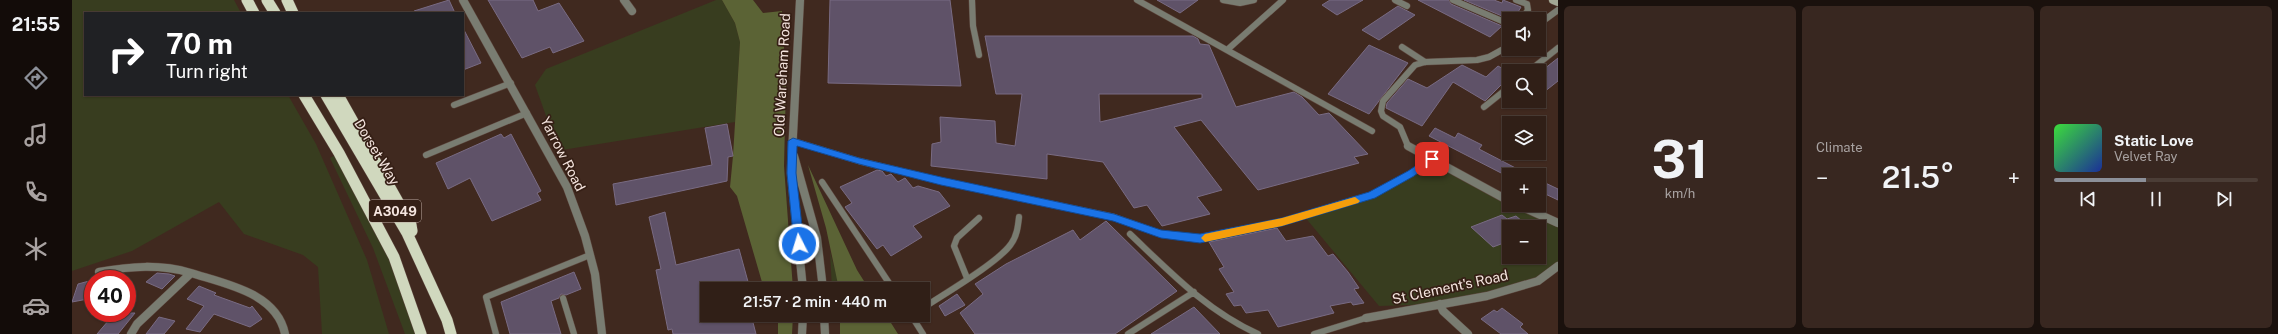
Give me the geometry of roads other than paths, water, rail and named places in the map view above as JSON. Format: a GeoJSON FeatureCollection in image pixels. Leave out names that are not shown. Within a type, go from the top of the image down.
{"type":"FeatureCollection","features":[{"type":"Feature","properties":{"kind":"highway"},"geometry":{"type":"LineString","coordinates":[[247,0],[253,12]]}},
{"type":"Feature","properties":{"kind":"highway"},"geometry":{"type":"LineString","coordinates":[[267,0],[274,12]]}},
{"type":"Feature","properties":{"kind":"highway"},"geometry":{"type":"LineString","coordinates":[[287,0],[293,12]]}},
{"type":"Feature","properties":{"kind":"highway","name":"A3049"},"geometry":{"type":"LineString","coordinates":[[305,96],[339,153],[394,257],[421,334]]}},
{"type":"Feature","properties":{"kind":"highway","name":"Dorset Way"},"geometry":{"type":"LineString","coordinates":[[327,96],[362,154],[414,248],[448,320],[451,334]]}},
{"type":"Feature","properties":{"kind":"highway"},"geometry":{"type":"LineString","coordinates":[[339,96],[393,190],[411,225],[414,248]]}},
{"type":"Feature","properties":{"kind":"main road"},"geometry":{"type":"LineString","coordinates":[[1553,0],[1558,2]]}},
{"type":"Feature","properties":{"kind":"street","name":"Yarrow Road"},"geometry":{"type":"LineString","coordinates":[[463,0],[567,187],[579,215],[595,274],[602,334]]}},
{"type":"Feature","properties":{"kind":"street"},"geometry":{"type":"LineString","coordinates":[[624,0],[632,11]]}},
{"type":"Feature","properties":{"kind":"street","name":"Old Wareham Road"},"geometry":{"type":"LineString","coordinates":[[800,0],[791,173],[802,282]]}},
{"type":"Feature","properties":{"kind":"street"},"geometry":{"type":"LineString","coordinates":[[1408,146],[1502,197]]}},
{"type":"Feature","properties":{"kind":"street","name":"Old Wareham Road"},"geometry":{"type":"LineString","coordinates":[[793,151],[810,208],[822,265],[823,282]]}},
{"type":"Feature","properties":{"kind":"street"},"geometry":{"type":"LineString","coordinates":[[1534,212],[1558,223]]}},
{"type":"Feature","properties":{"kind":"street"},"geometry":{"type":"LineString","coordinates":[[112,270],[139,266],[159,266],[180,269],[247,292],[270,304],[285,326],[285,334]]}},
{"type":"Feature","properties":{"kind":"street","name":"St Clement's Road"},"geometry":{"type":"LineString","coordinates":[[1366,318],[1487,296],[1538,281],[1558,266]]}},
{"type":"Feature","properties":{"kind":"street"},"geometry":{"type":"LineString","coordinates":[[131,334],[137,324],[191,273]]}},
{"type":"Feature","properties":{"kind":"street"},"geometry":{"type":"LineString","coordinates":[[1440,304],[1443,311],[1468,334]]}},
{"type":"Feature","properties":{"kind":"street"},"geometry":{"type":"LineString","coordinates":[[802,334],[803,322]]}},
{"type":"Feature","properties":{"kind":"street"},"geometry":{"type":"LineString","coordinates":[[824,322],[825,334]]}},
{"type":"Feature","properties":{"kind":"lane"},"geometry":{"type":"LineString","coordinates":[[972,0],[973,26],[979,55]]}},
{"type":"Feature","properties":{"kind":"lane"},"geometry":{"type":"LineString","coordinates":[[1138,0],[1372,130]]}},
{"type":"Feature","properties":{"kind":"lane"},"geometry":{"type":"LineString","coordinates":[[1224,0],[1240,3],[1254,0]]}},
{"type":"Feature","properties":{"kind":"lane"},"geometry":{"type":"LineString","coordinates":[[1226,50],[1283,0]]}},
{"type":"Feature","properties":{"kind":"lane"},"geometry":{"type":"LineString","coordinates":[[1395,0],[1407,6]]}},
{"type":"Feature","properties":{"kind":"lane"},"geometry":{"type":"LineString","coordinates":[[1453,0],[1502,21]]}},
{"type":"Feature","properties":{"kind":"lane"},"geometry":{"type":"LineString","coordinates":[[1516,0],[1527,4]]}},
{"type":"Feature","properties":{"kind":"lane"},"geometry":{"type":"LineString","coordinates":[[1527,4],[1532,0]]}},
{"type":"Feature","properties":{"kind":"lane"},"geometry":{"type":"LineString","coordinates":[[1527,4],[1528,10],[1527,12]]}},
{"type":"Feature","properties":{"kind":"lane"},"geometry":{"type":"LineString","coordinates":[[1546,19],[1558,10]]}},
{"type":"Feature","properties":{"kind":"lane"},"geometry":{"type":"LineString","coordinates":[[1402,47],[1425,62]]}},
{"type":"Feature","properties":{"kind":"lane"},"geometry":{"type":"LineString","coordinates":[[1538,64],[1558,48]]}},
{"type":"Feature","properties":{"kind":"lane"},"geometry":{"type":"LineString","coordinates":[[1408,146],[1400,126],[1383,116],[1381,111],[1383,101],[1415,65],[1425,62],[1477,60],[1489,57],[1502,50]]}},
{"type":"Feature","properties":{"kind":"lane"},"geometry":{"type":"LineString","coordinates":[[454,105],[511,84]]}},
{"type":"Feature","properties":{"kind":"lane"},"geometry":{"type":"LineString","coordinates":[[1484,107],[1502,93]]}},
{"type":"Feature","properties":{"kind":"lane"},"geometry":{"type":"LineString","coordinates":[[426,155],[527,113]]}},
{"type":"Feature","properties":{"kind":"lane"},"geometry":{"type":"LineString","coordinates":[[793,141],[859,161],[941,181],[1114,218],[1161,234],[1200,238],[1282,222],[1372,195],[1411,174],[1432,159]]}},
{"type":"Feature","properties":{"kind":"lane"},"geometry":{"type":"LineString","coordinates":[[822,182],[888,282]]}},
{"type":"Feature","properties":{"kind":"lane"},"geometry":{"type":"LineString","coordinates":[[930,303],[996,258],[1011,244],[1018,229],[1019,217]]}},
{"type":"Feature","properties":{"kind":"lane"},"geometry":{"type":"LineString","coordinates":[[967,278],[954,246],[957,238],[979,218]]}},
{"type":"Feature","properties":{"kind":"lane"},"geometry":{"type":"LineString","coordinates":[[1130,234],[1208,305],[1239,327],[1258,334]]}},
{"type":"Feature","properties":{"kind":"lane"},"geometry":{"type":"LineString","coordinates":[[496,334],[486,297],[590,255]]}},
{"type":"Feature","properties":{"kind":"lane"},"geometry":{"type":"LineString","coordinates":[[1128,334],[1194,292]]}},
{"type":"Feature","properties":{"kind":"lane"},"geometry":{"type":"LineString","coordinates":[[563,298],[574,334]]}},
{"type":"Feature","properties":{"kind":"lane"},"geometry":{"type":"LineString","coordinates":[[1314,334],[1366,318]]}},
{"type":"Feature","properties":{"kind":"lane"},"geometry":{"type":"LineString","coordinates":[[916,322],[923,334]]}}]}
